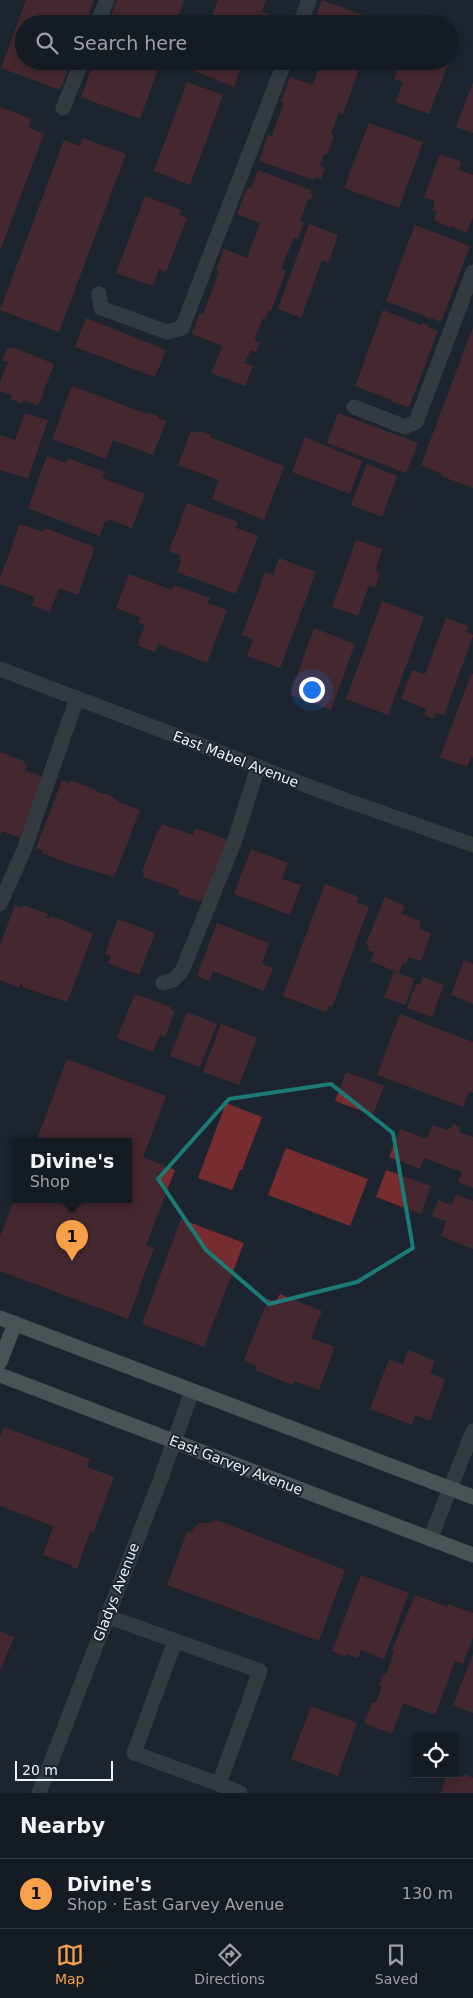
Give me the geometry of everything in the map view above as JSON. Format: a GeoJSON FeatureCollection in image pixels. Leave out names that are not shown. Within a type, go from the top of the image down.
{"type":"FeatureCollection","features":[{"type":"Feature","properties":{"kind":"main road"},"geometry":{"type":"LineString","coordinates":[[0,1318],[473,1498]]}},
{"type":"Feature","properties":{"kind":"main road"},"geometry":{"type":"LineString","coordinates":[[0,1362],[15,1324]]}},
{"type":"Feature","properties":{"kind":"main road","name":"East Garvey Avenue"},"geometry":{"type":"LineString","coordinates":[[0,1375],[473,1555]]}},
{"type":"Feature","properties":{"kind":"street"},"geometry":{"type":"LineString","coordinates":[[101,15],[107,0]]}},
{"type":"Feature","properties":{"kind":"street"},"geometry":{"type":"LineString","coordinates":[[303,15],[309,0]]}},
{"type":"Feature","properties":{"kind":"street"},"geometry":{"type":"LineString","coordinates":[[63,108],[78,70]]}},
{"type":"Feature","properties":{"kind":"street"},"geometry":{"type":"LineString","coordinates":[[99,294],[101,308],[167,332],[182,328],[282,70]]}},
{"type":"Feature","properties":{"kind":"street"},"geometry":{"type":"LineString","coordinates":[[354,407],[405,427],[416,422],[473,272]]}},
{"type":"Feature","properties":{"kind":"street","name":"East Mabel Avenue"},"geometry":{"type":"LineString","coordinates":[[0,669],[258,767],[473,845]]}},
{"type":"Feature","properties":{"kind":"street"},"geometry":{"type":"LineString","coordinates":[[0,904],[24,850],[77,698]]}},
{"type":"Feature","properties":{"kind":"street"},"geometry":{"type":"LineString","coordinates":[[162,983],[173,980],[182,971],[234,843],[258,767]]}},
{"type":"Feature","properties":{"kind":"street","name":"Gladys Avenue"},"geometry":{"type":"LineString","coordinates":[[39,1793],[192,1391]]}},
{"type":"Feature","properties":{"kind":"street"},"geometry":{"type":"LineString","coordinates":[[430,1539],[473,1431]]}},
{"type":"Feature","properties":{"kind":"street"},"geometry":{"type":"LineString","coordinates":[[106,1616],[260,1671],[218,1784]]}},
{"type":"Feature","properties":{"kind":"street"},"geometry":{"type":"LineString","coordinates":[[175,1641],[134,1753],[240,1793]]}},
{"type":"Feature","properties":{"kind":"highlighted area"},"geometry":{"type":"Polygon","coordinates":[[[331,1084],[393,1133],[413,1248],[357,1282],[269,1304],[206,1250],[158,1179],[229,1099],[331,1084]]]}},
{"type":"Feature","properties":{"kind":"building"},"geometry":{"type":"Polygon","coordinates":[[[26,0],[94,0],[88,15],[20,15],[26,0]]]}},
{"type":"Feature","properties":{"kind":"building"},"geometry":{"type":"Polygon","coordinates":[[[117,0],[184,0],[178,15],[111,15],[117,0]]]}},
{"type":"Feature","properties":{"kind":"building"},"geometry":{"type":"Polygon","coordinates":[[[218,0],[266,0],[262,12],[268,15],[212,15],[218,0]]]}},
{"type":"Feature","properties":{"kind":"building"},"geometry":{"type":"Polygon","coordinates":[[[322,0],[363,15],[316,15],[322,0]]]}},
{"type":"Feature","properties":{"kind":"building"},"geometry":{"type":"Polygon","coordinates":[[[15,30],[15,70],[68,70],[60,90],[1,68],[15,30]]]}},
{"type":"Feature","properties":{"kind":"building"},"geometry":{"type":"Polygon","coordinates":[[[91,70],[158,70],[140,119],[81,97],[91,70]]]}},
{"type":"Feature","properties":{"kind":"building"},"geometry":{"type":"Polygon","coordinates":[[[192,70],[240,70],[234,87],[192,70]]]}},
{"type":"Feature","properties":{"kind":"building"},"geometry":{"type":"Polygon","coordinates":[[[318,70],[359,70],[343,114],[339,112],[331,134],[334,136],[327,155],[324,154],[320,166],[325,168],[321,179],[315,177],[314,180],[259,161],[268,135],[272,136],[284,102],[281,101],[290,77],[313,85],[318,70]]]}},
{"type":"Feature","properties":{"kind":"building"},"geometry":{"type":"Polygon","coordinates":[[[398,70],[446,70],[429,114],[396,102],[403,82],[394,79],[398,70]]]}},
{"type":"Feature","properties":{"kind":"building"},"geometry":{"type":"Polygon","coordinates":[[[187,82],[223,95],[190,185],[154,171],[187,82]]]}},
{"type":"Feature","properties":{"kind":"building"},"geometry":{"type":"Polygon","coordinates":[[[473,82],[473,133],[456,127],[473,82]]]}},
{"type":"Feature","properties":{"kind":"building"},"geometry":{"type":"Polygon","coordinates":[[[0,107],[31,119],[29,128],[44,134],[0,251],[0,107]]]}},
{"type":"Feature","properties":{"kind":"building"},"geometry":{"type":"Polygon","coordinates":[[[369,123],[423,142],[399,208],[344,188],[369,123]]]}},
{"type":"Feature","properties":{"kind":"building"},"geometry":{"type":"Polygon","coordinates":[[[83,138],[126,154],[59,332],[0,310],[64,140],[80,146],[83,138]]]}},
{"type":"Feature","properties":{"kind":"building"},"geometry":{"type":"Polygon","coordinates":[[[440,154],[461,162],[459,170],[473,175],[473,217],[467,233],[450,226],[450,228],[434,220],[437,212],[432,210],[435,201],[424,197],[440,154]]]}},
{"type":"Feature","properties":{"kind":"building"},"geometry":{"type":"Polygon","coordinates":[[[258,170],[311,190],[310,193],[313,194],[310,200],[308,199],[300,221],[304,223],[298,239],[294,237],[281,269],[286,271],[271,311],[269,310],[265,319],[263,318],[254,340],[260,342],[256,352],[251,350],[244,363],[253,366],[245,386],[211,373],[223,346],[192,334],[200,313],[203,314],[219,272],[216,270],[224,249],[247,258],[260,223],[237,214],[248,187],[251,188],[258,170]]]}},
{"type":"Feature","properties":{"kind":"building"},"geometry":{"type":"Polygon","coordinates":[[[145,196],[181,210],[180,215],[187,218],[166,272],[159,269],[153,286],[116,273],[145,196]]]}},
{"type":"Feature","properties":{"kind":"building"},"geometry":{"type":"Polygon","coordinates":[[[309,224],[338,235],[329,262],[322,260],[301,318],[278,309],[309,224]]]}},
{"type":"Feature","properties":{"kind":"building"},"geometry":{"type":"Polygon","coordinates":[[[415,225],[470,246],[441,322],[386,301],[415,225]]]}},
{"type":"Feature","properties":{"kind":"building"},"geometry":{"type":"Polygon","coordinates":[[[383,310],[421,325],[422,323],[429,325],[428,327],[438,331],[409,407],[392,402],[392,400],[355,386],[383,310]]]}},
{"type":"Feature","properties":{"kind":"building"},"geometry":{"type":"Polygon","coordinates":[[[86,318],[166,350],[155,377],[75,347],[86,318]]]}},
{"type":"Feature","properties":{"kind":"building"},"geometry":{"type":"Polygon","coordinates":[[[473,327],[473,488],[441,476],[442,474],[421,465],[473,327]]]}},
{"type":"Feature","properties":{"kind":"building"},"geometry":{"type":"Polygon","coordinates":[[[8,347],[12,349],[13,347],[54,364],[38,406],[24,400],[22,404],[11,399],[12,395],[0,391],[0,383],[8,362],[2,360],[8,347]]]}},
{"type":"Feature","properties":{"kind":"building"},"geometry":{"type":"Polygon","coordinates":[[[72,386],[147,414],[150,413],[166,421],[153,455],[113,440],[106,459],[52,439],[72,386]]]}},
{"type":"Feature","properties":{"kind":"building"},"geometry":{"type":"Polygon","coordinates":[[[25,413],[48,420],[28,479],[0,470],[0,435],[15,440],[25,413]]]}},
{"type":"Feature","properties":{"kind":"building"},"geometry":{"type":"Polygon","coordinates":[[[338,413],[418,443],[406,473],[327,443],[338,413]]]}},
{"type":"Feature","properties":{"kind":"building"},"geometry":{"type":"Polygon","coordinates":[[[191,431],[199,433],[200,431],[211,435],[210,437],[284,466],[264,520],[212,499],[219,480],[178,465],[191,431]]]}},
{"type":"Feature","properties":{"kind":"building"},"geometry":{"type":"Polygon","coordinates":[[[305,437],[362,461],[350,494],[292,472],[305,437]]]}},
{"type":"Feature","properties":{"kind":"building"},"geometry":{"type":"Polygon","coordinates":[[[47,456],[66,463],[68,458],[105,472],[102,478],[145,494],[132,528],[108,519],[107,522],[105,521],[100,536],[28,508],[47,456]]]}},
{"type":"Feature","properties":{"kind":"building"},"geometry":{"type":"Polygon","coordinates":[[[367,464],[397,476],[382,517],[351,505],[367,464]]]}},
{"type":"Feature","properties":{"kind":"building"},"geometry":{"type":"Polygon","coordinates":[[[187,503],[238,522],[236,528],[258,536],[236,594],[177,572],[181,556],[169,551],[187,503]]]}},
{"type":"Feature","properties":{"kind":"building"},"geometry":{"type":"Polygon","coordinates":[[[20,524],[43,532],[45,528],[95,547],[78,595],[59,588],[50,612],[32,605],[35,597],[0,584],[0,578],[20,524]]]}},
{"type":"Feature","properties":{"kind":"building"},"geometry":{"type":"Polygon","coordinates":[[[356,540],[382,549],[375,571],[380,572],[375,588],[369,585],[358,616],[332,607],[356,540]]]}},
{"type":"Feature","properties":{"kind":"building"},"geometry":{"type":"Polygon","coordinates":[[[279,558],[316,572],[280,668],[247,656],[253,640],[242,635],[265,572],[273,575],[279,558]]]}},
{"type":"Feature","properties":{"kind":"building"},"geometry":{"type":"Polygon","coordinates":[[[129,574],[172,590],[174,585],[210,598],[208,603],[227,610],[207,663],[158,644],[155,652],[137,645],[145,625],[138,622],[140,617],[116,608],[129,574]]]}},
{"type":"Feature","properties":{"kind":"building"},"geometry":{"type":"Polygon","coordinates":[[[382,601],[424,617],[388,715],[346,699],[382,601]]]}},
{"type":"Feature","properties":{"kind":"building"},"geometry":{"type":"Polygon","coordinates":[[[446,618],[468,626],[466,632],[473,636],[444,715],[436,713],[434,719],[424,715],[427,709],[401,699],[412,670],[425,674],[446,618]]]}},
{"type":"Feature","properties":{"kind":"building"},"geometry":{"type":"Polygon","coordinates":[[[314,628],[355,644],[331,710],[290,695],[314,628]]]}},
{"type":"Feature","properties":{"kind":"building"},"geometry":{"type":"Polygon","coordinates":[[[471,674],[473,674],[473,758],[471,757],[467,767],[440,757],[471,674]]]}},
{"type":"Feature","properties":{"kind":"building"},"geometry":{"type":"Polygon","coordinates":[[[0,752],[24,761],[23,763],[27,764],[25,770],[42,777],[20,838],[2,831],[0,837],[0,752]]]}},
{"type":"Feature","properties":{"kind":"building"},"geometry":{"type":"Polygon","coordinates":[[[62,780],[69,783],[70,780],[112,796],[119,802],[140,810],[114,877],[67,863],[42,853],[43,851],[36,848],[62,780]]]}},
{"type":"Feature","properties":{"kind":"building"},"geometry":{"type":"Polygon","coordinates":[[[162,824],[193,835],[196,828],[228,840],[205,900],[202,899],[200,902],[178,894],[179,890],[143,877],[144,873],[142,872],[158,829],[160,830],[162,824]]]}},
{"type":"Feature","properties":{"kind":"building"},"geometry":{"type":"Polygon","coordinates":[[[251,849],[288,863],[282,879],[301,885],[290,915],[234,894],[251,849]]]}},
{"type":"Feature","properties":{"kind":"building"},"geometry":{"type":"Polygon","coordinates":[[[325,884],[359,897],[357,902],[369,907],[332,1008],[329,1006],[326,1012],[283,996],[325,884]]]}},
{"type":"Feature","properties":{"kind":"building"},"geometry":{"type":"Polygon","coordinates":[[[385,897],[405,906],[401,914],[421,921],[419,928],[431,933],[421,961],[409,957],[406,964],[403,963],[399,973],[371,961],[374,953],[368,950],[369,946],[366,944],[385,897]]]}},
{"type":"Feature","properties":{"kind":"building"},"geometry":{"type":"Polygon","coordinates":[[[15,905],[22,908],[23,905],[48,914],[46,918],[57,918],[93,934],[67,1002],[22,987],[23,984],[21,983],[19,988],[0,980],[0,945],[15,905]]]}},
{"type":"Feature","properties":{"kind":"building"},"geometry":{"type":"Polygon","coordinates":[[[118,919],[155,933],[139,975],[108,963],[111,956],[105,954],[118,919]]]}},
{"type":"Feature","properties":{"kind":"building"},"geometry":{"type":"Polygon","coordinates":[[[217,923],[269,943],[262,964],[273,968],[264,991],[213,971],[209,981],[197,976],[217,923]]]}},
{"type":"Feature","properties":{"kind":"building"},"geometry":{"type":"Polygon","coordinates":[[[464,960],[473,964],[473,1004],[451,995],[464,960]]]}},
{"type":"Feature","properties":{"kind":"building"},"geometry":{"type":"Polygon","coordinates":[[[394,972],[415,979],[405,1005],[384,997],[394,972]]]}},
{"type":"Feature","properties":{"kind":"building"},"geometry":{"type":"Polygon","coordinates":[[[423,977],[444,985],[432,1017],[407,1008],[416,984],[420,985],[423,977]]]}},
{"type":"Feature","properties":{"kind":"building"},"geometry":{"type":"Polygon","coordinates":[[[135,994],[171,1007],[170,1009],[175,1011],[165,1037],[160,1035],[153,1052],[117,1038],[135,994]]]}},
{"type":"Feature","properties":{"kind":"building"},"geometry":{"type":"Polygon","coordinates":[[[187,1012],[217,1024],[200,1067],[170,1056],[187,1012]]]}},
{"type":"Feature","properties":{"kind":"building"},"geometry":{"type":"Polygon","coordinates":[[[400,1014],[473,1042],[473,1093],[469,1092],[463,1107],[377,1075],[400,1014]]]}},
{"type":"Feature","properties":{"kind":"building"},"geometry":{"type":"Polygon","coordinates":[[[221,1024],[257,1038],[239,1085],[203,1072],[221,1024]]]}},
{"type":"Feature","properties":{"kind":"building"},"geometry":{"type":"Polygon","coordinates":[[[67,1059],[166,1096],[143,1157],[175,1170],[146,1245],[154,1248],[128,1319],[0,1271],[0,1236],[13,1203],[132,1203],[132,1138],[37,1138],[67,1059]]]}},
{"type":"Feature","properties":{"kind":"building"},"geometry":{"type":"Polygon","coordinates":[[[346,1072],[384,1086],[373,1115],[335,1101],[346,1072]]]}},
{"type":"Feature","properties":{"kind":"building"},"geometry":{"type":"Polygon","coordinates":[[[226,1103],[262,1117],[242,1170],[240,1170],[232,1190],[198,1178],[226,1103]]]}},
{"type":"Feature","properties":{"kind":"building"},"geometry":{"type":"Polygon","coordinates":[[[453,1124],[460,1127],[459,1132],[473,1137],[473,1188],[458,1182],[462,1172],[424,1158],[420,1169],[389,1157],[400,1129],[427,1139],[433,1125],[447,1130],[448,1128],[451,1129],[453,1124]]]}},
{"type":"Feature","properties":{"kind":"building"},"geometry":{"type":"Polygon","coordinates":[[[286,1148],[368,1179],[350,1226],[268,1195],[286,1148]]]}},
{"type":"Feature","properties":{"kind":"building"},"geometry":{"type":"Polygon","coordinates":[[[386,1170],[431,1186],[421,1214],[376,1197],[386,1170]]]}},
{"type":"Feature","properties":{"kind":"building"},"geometry":{"type":"Polygon","coordinates":[[[456,1194],[473,1201],[473,1249],[441,1236],[446,1221],[432,1216],[438,1200],[452,1205],[456,1194]]]}},
{"type":"Feature","properties":{"kind":"building"},"geometry":{"type":"Polygon","coordinates":[[[181,1219],[244,1243],[204,1347],[142,1324],[181,1219]]]}},
{"type":"Feature","properties":{"kind":"building"},"geometry":{"type":"Polygon","coordinates":[[[280,1294],[322,1311],[311,1338],[335,1347],[319,1390],[294,1381],[293,1385],[255,1370],[256,1366],[244,1360],[268,1299],[276,1302],[280,1294]]]}},
{"type":"Feature","properties":{"kind":"building"},"geometry":{"type":"Polygon","coordinates":[[[408,1350],[435,1361],[430,1374],[445,1380],[430,1421],[415,1415],[412,1425],[370,1409],[389,1359],[403,1365],[408,1350]]]}},
{"type":"Feature","properties":{"kind":"building"},"geometry":{"type":"Polygon","coordinates":[[[4,1427],[90,1459],[87,1467],[114,1477],[93,1533],[90,1532],[77,1569],[71,1567],[72,1565],[43,1555],[53,1526],[0,1506],[0,1438],[4,1427]]]}},
{"type":"Feature","properties":{"kind":"building"},"geometry":{"type":"Polygon","coordinates":[[[214,1519],[345,1570],[319,1641],[167,1585],[187,1532],[190,1533],[199,1523],[212,1523],[214,1519]]]}},
{"type":"Feature","properties":{"kind":"building"},"geometry":{"type":"Polygon","coordinates":[[[361,1575],[409,1593],[384,1659],[361,1650],[358,1658],[347,1654],[346,1657],[332,1651],[361,1575]]]}},
{"type":"Feature","properties":{"kind":"building"},"geometry":{"type":"Polygon","coordinates":[[[415,1595],[447,1607],[448,1604],[473,1613],[473,1637],[463,1664],[455,1661],[435,1715],[403,1703],[392,1734],[364,1723],[372,1702],[376,1703],[382,1686],[379,1685],[383,1674],[386,1675],[394,1651],[392,1650],[415,1595]]]}},
{"type":"Feature","properties":{"kind":"building"},"geometry":{"type":"Polygon","coordinates":[[[0,1631],[14,1637],[0,1671],[0,1631]]]}},
{"type":"Feature","properties":{"kind":"building"},"geometry":{"type":"Polygon","coordinates":[[[473,1654],[473,1713],[453,1705],[473,1654]]]}},
{"type":"Feature","properties":{"kind":"building"},"geometry":{"type":"Polygon","coordinates":[[[311,1706],[357,1723],[338,1776],[291,1759],[311,1706]]]}},
{"type":"Feature","properties":{"kind":"building"},"geometry":{"type":"Polygon","coordinates":[[[464,1774],[473,1778],[473,1793],[441,1793],[446,1778],[458,1778],[458,1775],[463,1777],[464,1774]]]}},
{"type":"Feature","properties":{"kind":"place","name":"Divine's"},"geometry":{"type":"Point","coordinates":[72,1261]}}]}
